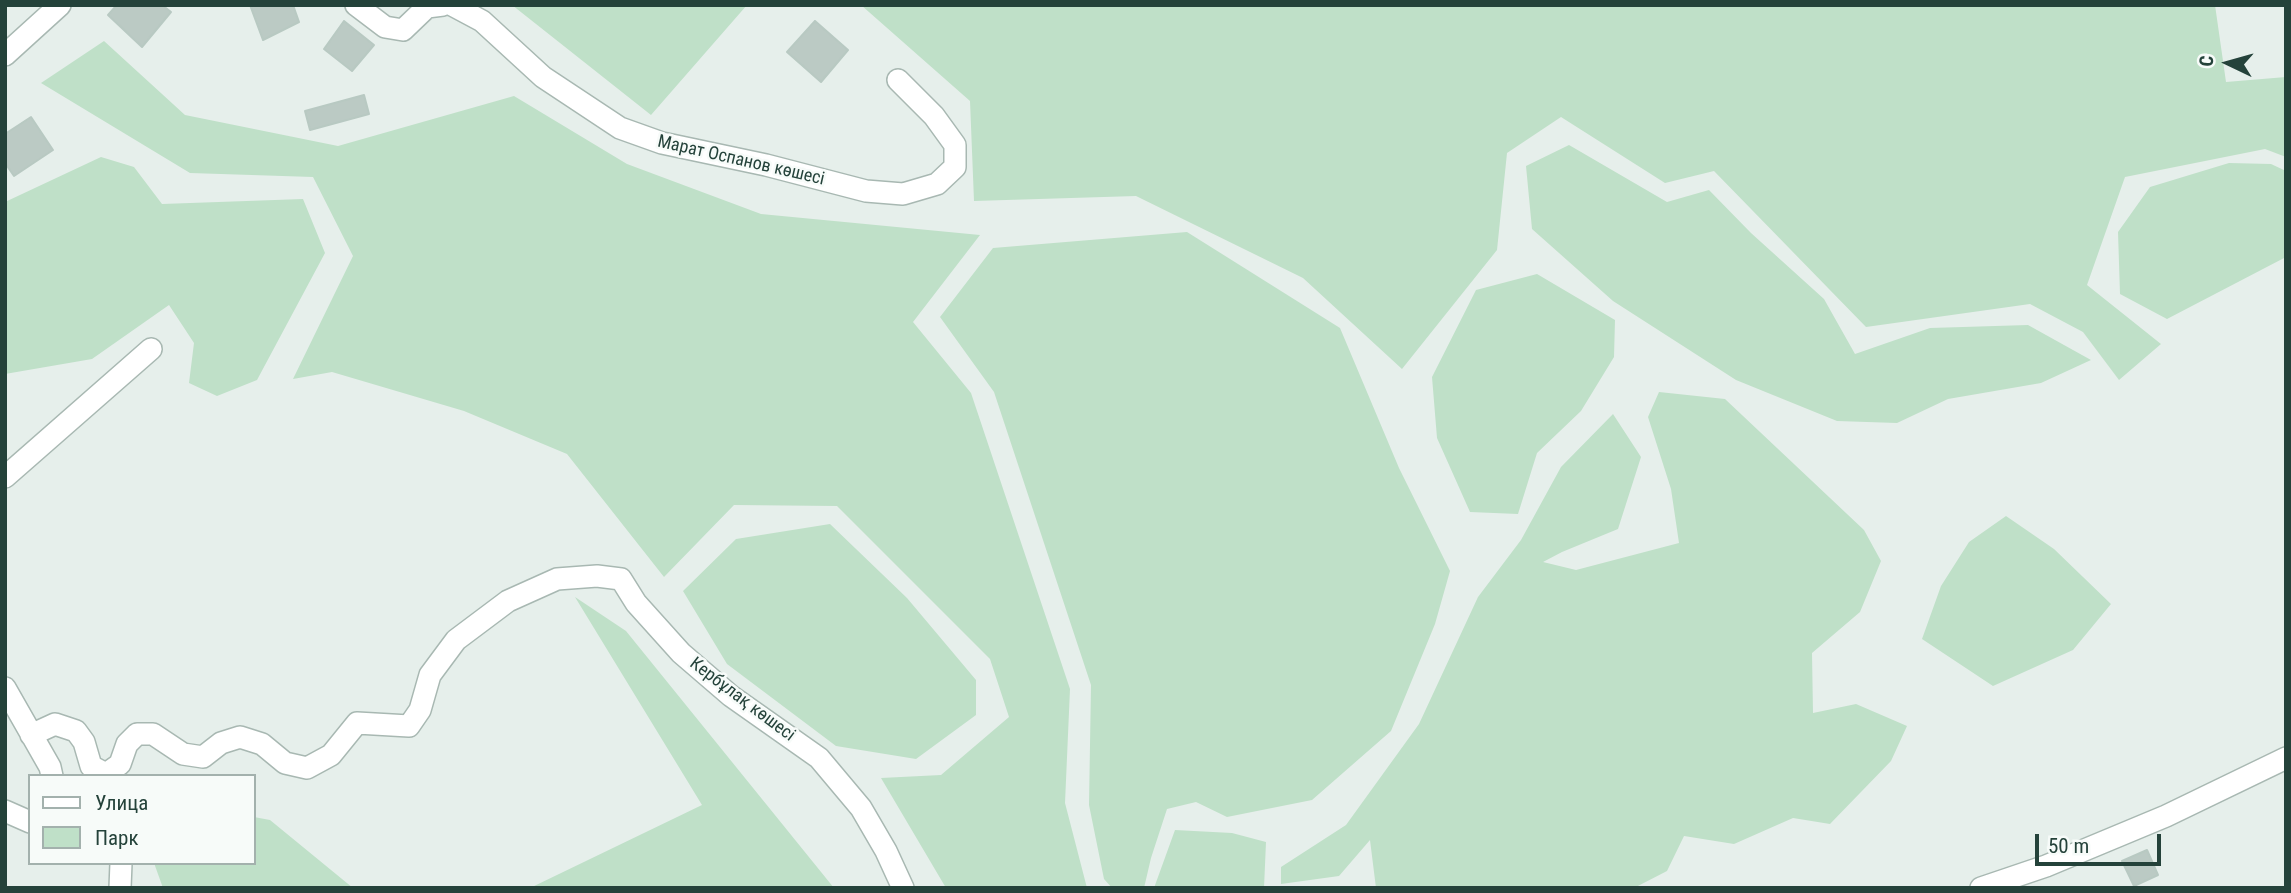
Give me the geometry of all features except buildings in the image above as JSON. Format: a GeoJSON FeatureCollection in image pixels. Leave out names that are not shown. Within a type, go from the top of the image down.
{"type":"FeatureCollection","features":[{"type":"Feature","properties":{"kind":"street"},"geometry":{"type":"LineString","coordinates":[[5,55],[60,5]]}},
{"type":"Feature","properties":{"kind":"street"},"geometry":{"type":"LineString","coordinates":[[356,5],[385,27],[403,30],[427,7],[443,5]]}},
{"type":"Feature","properties":{"kind":"street","name":"Марат Оспанов көшесі"},"geometry":{"type":"LineString","coordinates":[[452,5],[482,21],[543,77],[620,128],[662,143],[766,165],[866,191],[903,194],[937,184],[955,167],[955,145],[934,116],[898,80]]}},
{"type":"Feature","properties":{"kind":"street"},"geometry":{"type":"LineString","coordinates":[[5,477],[151,349]]}},
{"type":"Feature","properties":{"kind":"street","name":"Кербұлақ көшесі"},"geometry":{"type":"LineString","coordinates":[[107,774],[120,764],[127,744],[137,734],[153,734],[183,754],[203,757],[221,743],[240,737],[262,744],[285,763],[307,768],[331,755],[357,723],[410,726],[419,710],[430,675],[456,640],[508,601],[557,579],[597,576],[621,579],[636,603],[681,653],[731,696],[819,758],[861,808],[886,851],[903,888]]}},
{"type":"Feature","properties":{"kind":"street"},"geometry":{"type":"LineString","coordinates":[[5,688],[52,774]]}},
{"type":"Feature","properties":{"kind":"street","name":"Кербұлақ көшесі"},"geometry":{"type":"LineString","coordinates":[[31,735],[54,724],[76,731],[84,742],[91,766],[104,774]]}},
{"type":"Feature","properties":{"kind":"street"},"geometry":{"type":"LineString","coordinates":[[1981,888],[2046,866],[2166,816],[2286,758]]}},
{"type":"Feature","properties":{"kind":"street"},"geometry":{"type":"LineString","coordinates":[[5,811],[28,821]]}},
{"type":"Feature","properties":{"kind":"street"},"geometry":{"type":"LineString","coordinates":[[120,888],[121,865]]}},
{"type":"Feature","properties":{"kind":"green space"},"geometry":{"type":"Polygon","coordinates":[[[512,5],[747,5],[651,115],[512,5]]]}},
{"type":"Feature","properties":{"kind":"green space"},"geometry":{"type":"Polygon","coordinates":[[[861,5],[2215,5],[2226,82],[2286,77],[2286,157],[2265,149],[2125,177],[2087,285],[2161,344],[2119,380],[2083,332],[2030,304],[1866,327],[1714,171],[1665,183],[1561,117],[1507,153],[1497,250],[1402,369],[1303,278],[1136,196],[974,201],[970,101],[861,5]]]}},
{"type":"Feature","properties":{"kind":"green space"},"geometry":{"type":"Polygon","coordinates":[[[104,41],[185,115],[338,146],[514,96],[627,164],[761,214],[980,235],[913,322],[971,393],[1070,689],[1065,803],[1087,888],[946,888],[881,778],[941,775],[1009,717],[990,659],[837,506],[734,505],[664,577],[567,454],[464,411],[332,372],[293,379],[353,256],[313,177],[190,173],[41,83],[104,41]]]}},
{"type":"Feature","properties":{"kind":"green space"},"geometry":{"type":"Polygon","coordinates":[[[1569,145],[1667,202],[1709,190],[1751,233],[1824,299],[1855,354],[1930,328],[2028,325],[2091,360],[2041,383],[1948,399],[1897,423],[1837,421],[1736,380],[1613,301],[1532,229],[1526,166],[1569,145]]]}},
{"type":"Feature","properties":{"kind":"green space"},"geometry":{"type":"Polygon","coordinates":[[[101,157],[134,167],[162,204],[303,199],[325,253],[257,380],[217,396],[189,383],[194,343],[169,305],[92,359],[5,374],[5,202],[101,157]]]}},
{"type":"Feature","properties":{"kind":"green space"},"geometry":{"type":"Polygon","coordinates":[[[2229,163],[2271,164],[2286,171],[2286,257],[2167,319],[2120,294],[2118,232],[2150,187],[2229,163]]]}},
{"type":"Feature","properties":{"kind":"green space"},"geometry":{"type":"Polygon","coordinates":[[[1187,232],[1340,328],[1399,468],[1450,571],[1435,624],[1391,731],[1312,800],[1227,817],[1196,802],[1167,809],[1144,888],[1112,888],[1104,879],[1089,805],[1091,685],[994,392],[940,317],[993,248],[1187,232]]]}},
{"type":"Feature","properties":{"kind":"green space"},"geometry":{"type":"Polygon","coordinates":[[[1537,274],[1615,320],[1614,357],[1581,411],[1537,453],[1518,514],[1470,512],[1437,438],[1432,377],[1476,290],[1537,274]]]}},
{"type":"Feature","properties":{"kind":"green space"},"geometry":{"type":"Polygon","coordinates":[[[1659,392],[1725,399],[1864,530],[1881,561],[1860,612],[1812,653],[1813,713],[1856,704],[1907,726],[1891,761],[1830,824],[1793,818],[1734,844],[1684,836],[1667,871],[1634,888],[1376,888],[1370,840],[1339,876],[1281,884],[1281,867],[1346,825],[1419,724],[1478,597],[1521,540],[1561,467],[1613,414],[1641,457],[1618,529],[1543,562],[1576,570],[1679,543],[1671,489],[1648,417],[1659,392]]]}},
{"type":"Feature","properties":{"kind":"green space"},"geometry":{"type":"Polygon","coordinates":[[[2006,516],[2054,549],[2111,604],[2073,650],[1993,686],[1922,639],[1941,586],[1969,542],[2006,516]]]}},
{"type":"Feature","properties":{"kind":"green space"},"geometry":{"type":"Polygon","coordinates":[[[830,524],[907,598],[976,680],[976,715],[916,759],[836,746],[727,664],[683,591],[736,539],[830,524]]]}},
{"type":"Feature","properties":{"kind":"green space"},"geometry":{"type":"Polygon","coordinates":[[[575,597],[626,631],[834,888],[530,888],[702,805],[575,597]]]}},
{"type":"Feature","properties":{"kind":"green space"},"geometry":{"type":"Polygon","coordinates":[[[256,817],[270,820],[353,888],[163,888],[155,865],[256,865],[256,817]]]}},
{"type":"Feature","properties":{"kind":"green space"},"geometry":{"type":"Polygon","coordinates":[[[1175,830],[1232,833],[1266,842],[1264,888],[1154,888],[1175,830]]]}}]}
